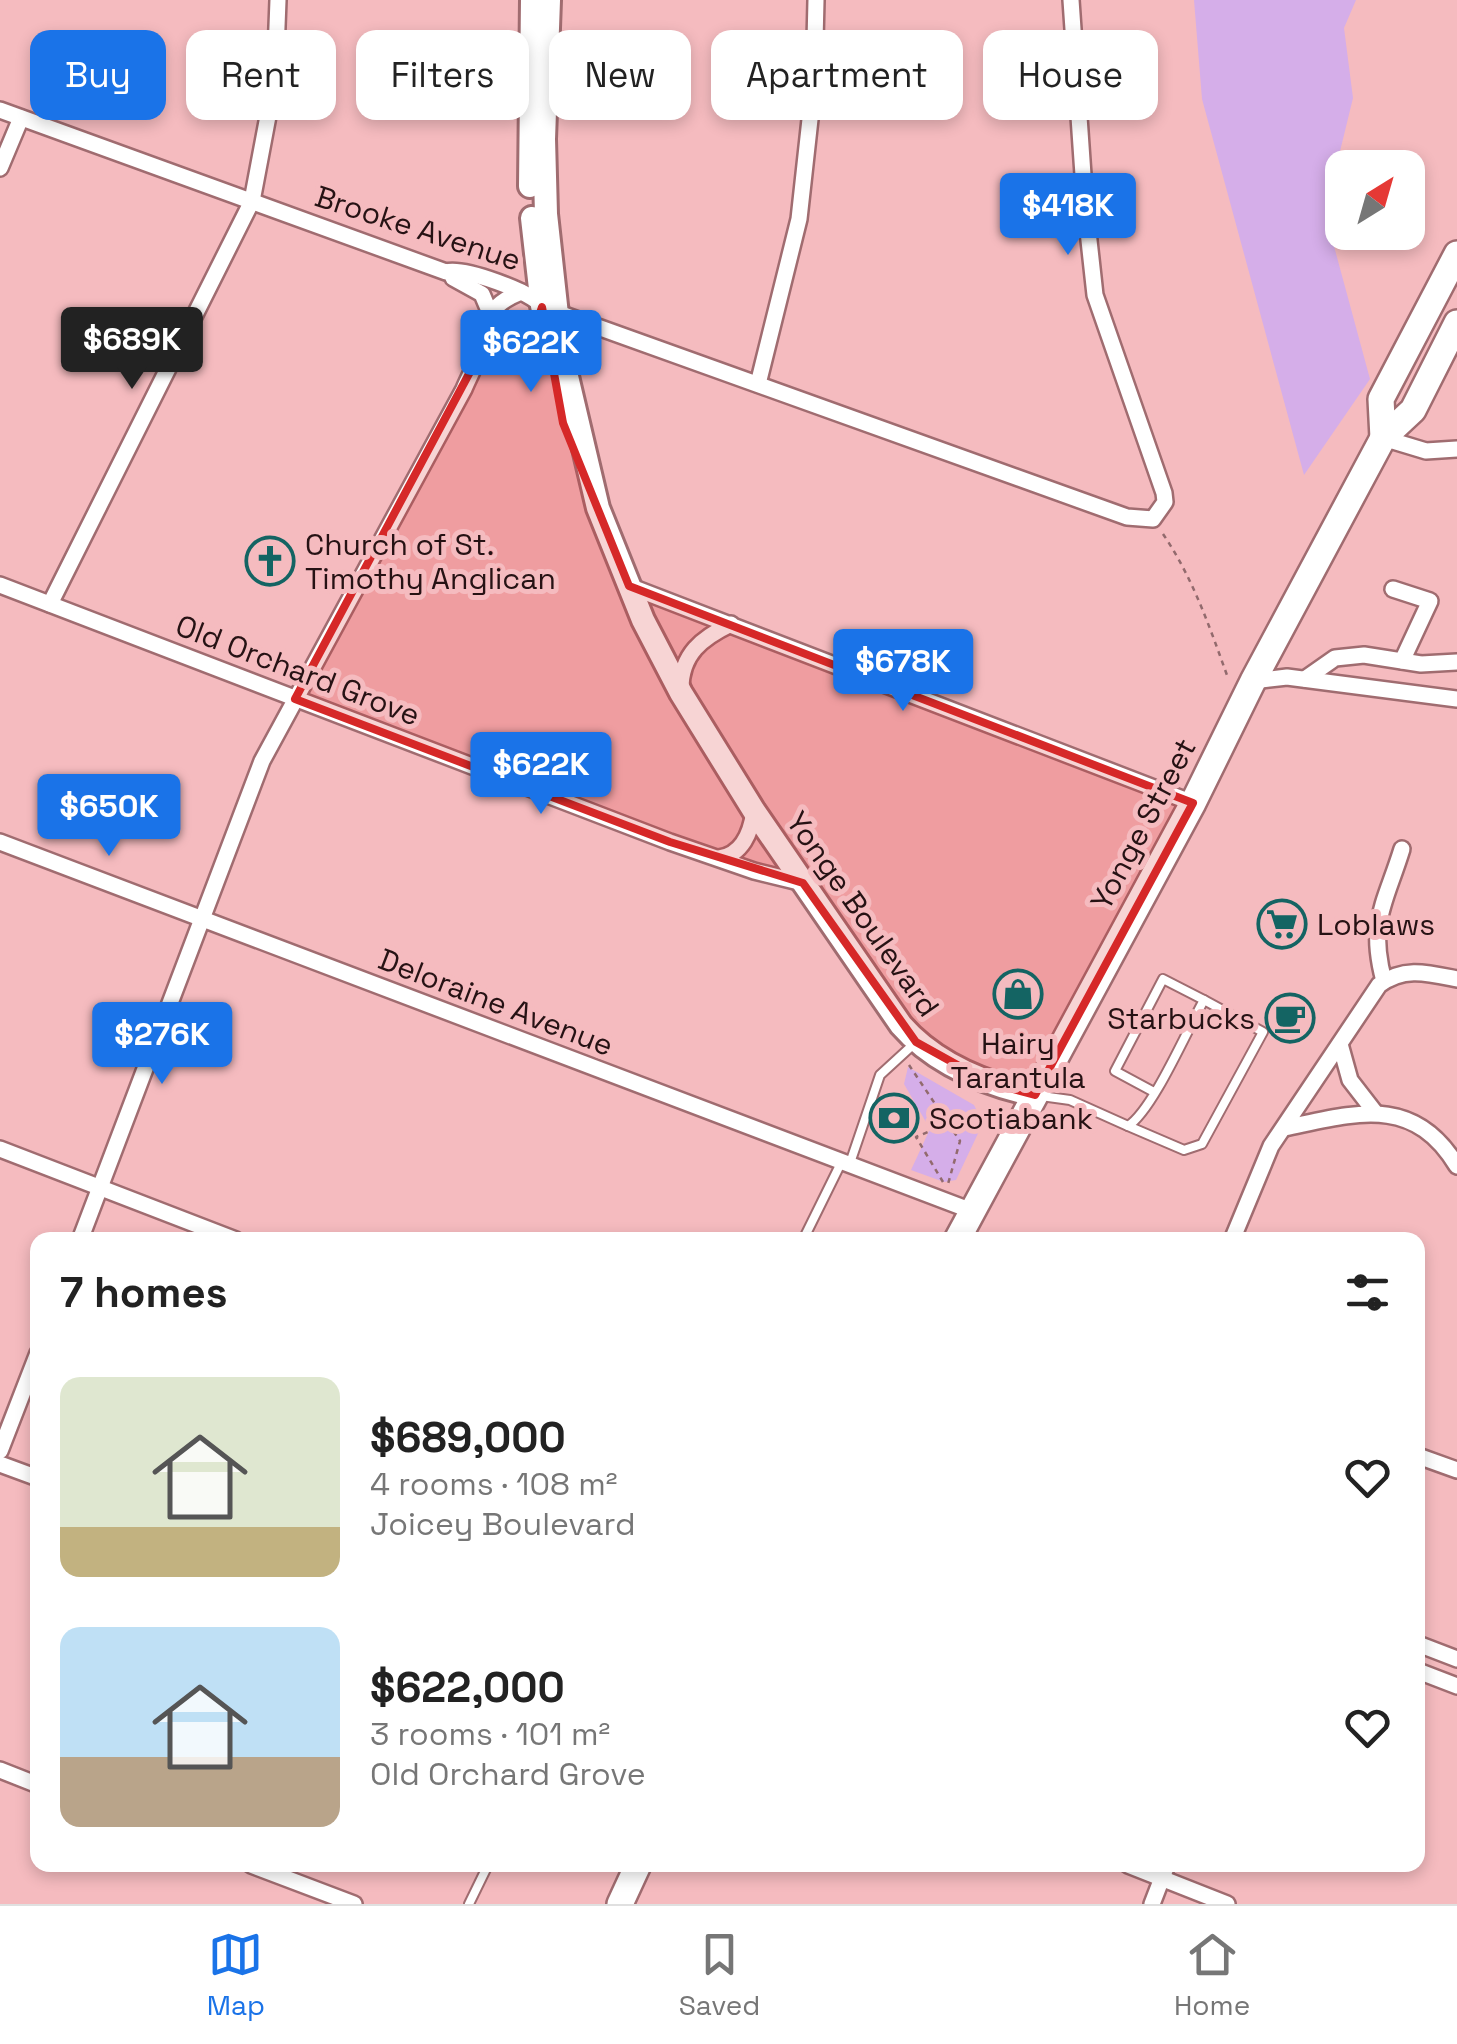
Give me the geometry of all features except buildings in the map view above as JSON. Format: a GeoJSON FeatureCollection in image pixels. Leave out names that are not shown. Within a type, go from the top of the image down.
{"type":"FeatureCollection","features":[{"type":"Feature","properties":{"kind":"main road","name":"Yonge Street"},"geometry":{"type":"LineString","coordinates":[[1383,438],[1381,398],[1457,254]]}},
{"type":"Feature","properties":{"kind":"main road","name":"Yonge Street"},"geometry":{"type":"LineString","coordinates":[[961,1232],[1193,804],[1240,679],[1383,438],[1414,410],[1457,322]]}},
{"type":"Feature","properties":{"kind":"main road"},"geometry":{"type":"LineString","coordinates":[[620,1904],[635,1872]]}},
{"type":"Feature","properties":{"kind":"street"},"geometry":{"type":"LineString","coordinates":[[50,604],[252,201],[275,79],[278,0]]}},
{"type":"Feature","properties":{"kind":"street","name":"Yonge Boulevard"},"geometry":{"type":"LineString","coordinates":[[532,0],[528,144],[536,266],[587,454],[590,480],[629,586],[680,693],[754,811],[884,1003],[911,1052],[940,1058],[988,1082],[1035,1095]]}},
{"type":"Feature","properties":{"kind":"street","name":"Yonge Boulevard"},"geometry":{"type":"LineString","coordinates":[[549,0],[544,139],[550,309]]}},
{"type":"Feature","properties":{"kind":"street"},"geometry":{"type":"LineString","coordinates":[[758,384],[799,219],[814,83],[816,0]]}},
{"type":"Feature","properties":{"kind":"street"},"geometry":{"type":"LineString","coordinates":[[1071,0],[1084,204],[1095,295],[1162,484],[1165,502],[1153,519]]}},
{"type":"Feature","properties":{"kind":"street","name":"Brooke Avenue"},"geometry":{"type":"LineString","coordinates":[[0,110],[446,272],[460,270],[534,296],[550,309],[1127,518],[1153,519]]}},
{"type":"Feature","properties":{"kind":"street"},"geometry":{"type":"LineString","coordinates":[[0,168],[21,118]]}},
{"type":"Feature","properties":{"kind":"street"},"geometry":{"type":"LineString","coordinates":[[446,272],[482,294],[490,313]]}},
{"type":"Feature","properties":{"kind":"street"},"geometry":{"type":"LineString","coordinates":[[83,1232],[262,762],[446,423],[478,357],[490,313],[502,301],[521,292]]}},
{"type":"Feature","properties":{"kind":"street"},"geometry":{"type":"LineString","coordinates":[[478,357],[505,329],[534,321],[550,309]]}},
{"type":"Feature","properties":{"kind":"street"},"geometry":{"type":"LineString","coordinates":[[1383,438],[1426,451],[1457,450]]}},
{"type":"Feature","properties":{"kind":"street","name":"Old Orchard Grove"},"geometry":{"type":"LineString","coordinates":[[0,586],[719,858],[803,883]]}},
{"type":"Feature","properties":{"kind":"street"},"geometry":{"type":"LineString","coordinates":[[629,586],[1193,804]]}},
{"type":"Feature","properties":{"kind":"street"},"geometry":{"type":"LineString","coordinates":[[1393,589],[1430,601],[1402,661]]}},
{"type":"Feature","properties":{"kind":"street"},"geometry":{"type":"LineString","coordinates":[[680,693],[680,677],[690,652],[706,636],[731,624]]}},
{"type":"Feature","properties":{"kind":"street"},"geometry":{"type":"LineString","coordinates":[[1305,680],[1335,658],[1364,655],[1433,664],[1457,662]]}},
{"type":"Feature","properties":{"kind":"street"},"geometry":{"type":"LineString","coordinates":[[1240,679],[1287,677],[1457,699]]}},
{"type":"Feature","properties":{"kind":"street","name":"Yonge Boulevard"},"geometry":{"type":"LineString","coordinates":[[719,858],[738,851],[750,832],[754,811]]}},
{"type":"Feature","properties":{"kind":"street","name":"Deloraine Avenue"},"geometry":{"type":"LineString","coordinates":[[0,842],[972,1211]]}},
{"type":"Feature","properties":{"kind":"street"},"geometry":{"type":"LineString","coordinates":[[1384,981],[1375,944],[1376,929],[1402,849]]}},
{"type":"Feature","properties":{"kind":"street"},"geometry":{"type":"LineString","coordinates":[[1235,1232],[1262,1163],[1384,981],[1406,972],[1457,979]]}},
{"type":"Feature","properties":{"kind":"street"},"geometry":{"type":"LineString","coordinates":[[1340,1044],[1350,1080],[1374,1111]]}},
{"type":"Feature","properties":{"kind":"street"},"geometry":{"type":"LineString","coordinates":[[1284,1128],[1374,1111],[1399,1117],[1428,1131],[1457,1166]]}},
{"type":"Feature","properties":{"kind":"street"},"geometry":{"type":"LineString","coordinates":[[0,1149],[215,1232]]}},
{"type":"Feature","properties":{"kind":"street"},"geometry":{"type":"LineString","coordinates":[[0,1452],[30,1374]]}},
{"type":"Feature","properties":{"kind":"street"},"geometry":{"type":"LineString","coordinates":[[1425,1459],[1457,1470]]}},
{"type":"Feature","properties":{"kind":"street"},"geometry":{"type":"LineString","coordinates":[[0,1464],[30,1475]]}},
{"type":"Feature","properties":{"kind":"street"},"geometry":{"type":"LineString","coordinates":[[1425,1647],[1457,1659]]}},
{"type":"Feature","properties":{"kind":"street"},"geometry":{"type":"LineString","coordinates":[[1425,1674],[1457,1686]]}},
{"type":"Feature","properties":{"kind":"street"},"geometry":{"type":"LineString","coordinates":[[0,1770],[30,1781]]}},
{"type":"Feature","properties":{"kind":"street"},"geometry":{"type":"LineString","coordinates":[[269,1872],[354,1904]]}},
{"type":"Feature","properties":{"kind":"street"},"geometry":{"type":"LineString","coordinates":[[1152,1904],[1164,1872],[1227,1904]]}},
{"type":"Feature","properties":{"kind":"lane"},"geometry":{"type":"LineString","coordinates":[[1035,1095],[1070,1100],[1184,1150],[1202,1144],[1263,1032],[1164,979],[1115,1071],[1154,1092]]}},
{"type":"Feature","properties":{"kind":"lane"},"geometry":{"type":"LineString","coordinates":[[1128,1126],[1139,1119],[1204,1000]]}},
{"type":"Feature","properties":{"kind":"lane"},"geometry":{"type":"LineString","coordinates":[[807,1232],[845,1165],[880,1075],[911,1052]]}},
{"type":"Feature","properties":{"kind":"lane"},"geometry":{"type":"LineString","coordinates":[[468,1904],[484,1872]]}},
{"type":"Feature","properties":{"kind":"path"},"geometry":{"type":"LineString","coordinates":[[1153,519],[1180,558],[1209,624],[1240,679]]}},
{"type":"Feature","properties":{"kind":"path"},"geometry":{"type":"LineString","coordinates":[[911,1052],[947,1124],[960,1141],[948,1186],[916,1138],[947,1124]]}},
{"type":"Feature","properties":{"kind":"path"},"geometry":{"type":"LineString","coordinates":[[954,1130],[981,1115]]}},
{"type":"Feature","properties":{"kind":"highlighted area"},"geometry":{"type":"Polygon","coordinates":[[[542,307],[563,423],[629,586],[1193,803],[1035,1095],[988,1082],[916,1042],[803,883],[670,842],[295,699],[478,357],[511,325],[537,322],[542,307]]]}},
{"type":"Feature","properties":{"kind":"shaded area"},"geometry":{"type":"Polygon","coordinates":[[[1194,0],[1356,0],[1344,28],[1353,98],[1340,150],[1325,150],[1325,250],[1335,250],[1370,379],[1304,475],[1202,99],[1194,0]]]}},
{"type":"Feature","properties":{"kind":"shaded area"},"geometry":{"type":"Polygon","coordinates":[[[908,1067],[974,1105],[983,1123],[956,1180],[944,1182],[911,1170],[930,1129],[904,1084],[908,1067]]]}},
{"type":"Feature","properties":{"kind":"place","name":"Church of St. Timothy Anglican"},"geometry":{"type":"Point","coordinates":[270,561]}},
{"type":"Feature","properties":{"kind":"place","name":"Loblaws"},"geometry":{"type":"Point","coordinates":[1282,924]}},
{"type":"Feature","properties":{"kind":"place","name":"Hairy Tarantula"},"geometry":{"type":"Point","coordinates":[1018,994]}},
{"type":"Feature","properties":{"kind":"place","name":"Starbucks"},"geometry":{"type":"Point","coordinates":[1290,1018]}},
{"type":"Feature","properties":{"kind":"place","name":"Scotiabank"},"geometry":{"type":"Point","coordinates":[894,1118]}}]}
